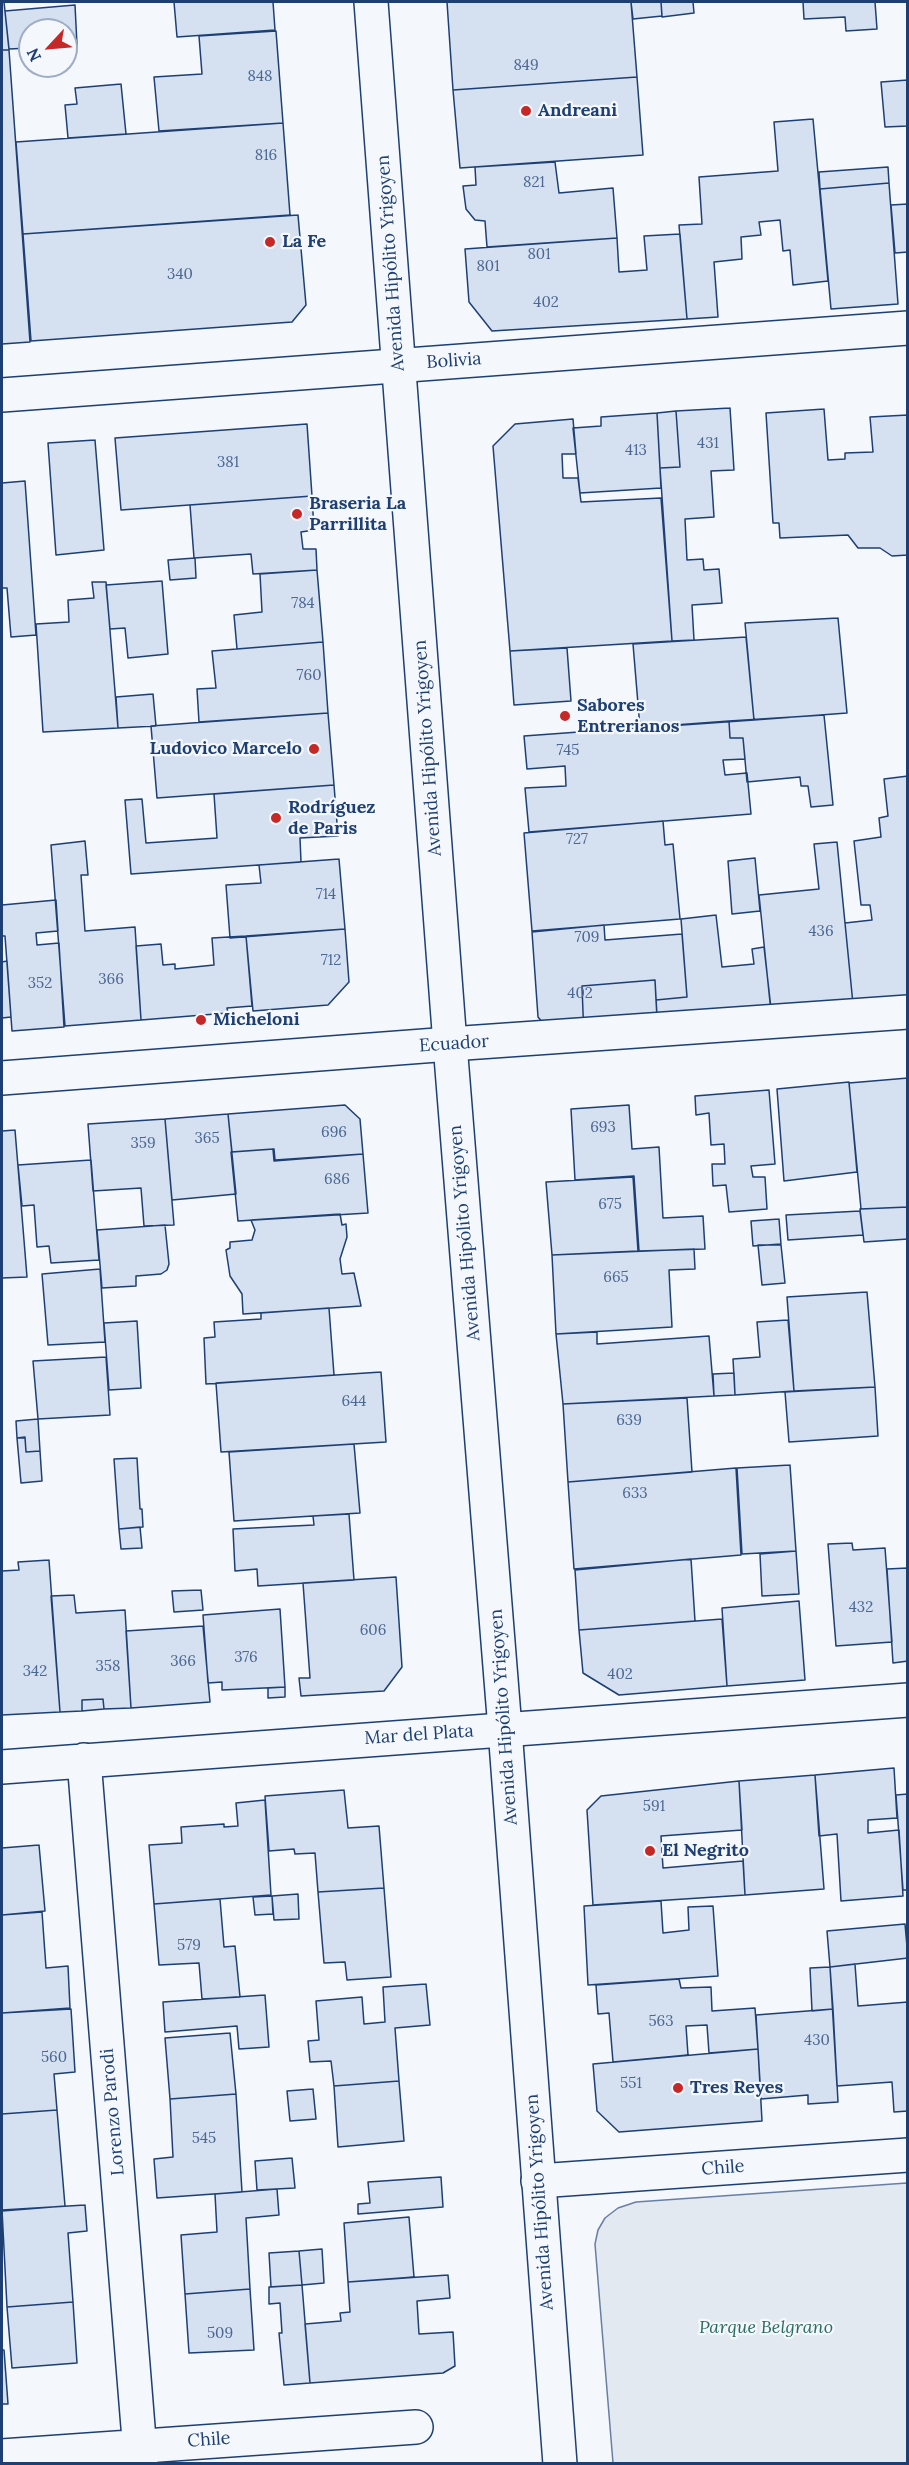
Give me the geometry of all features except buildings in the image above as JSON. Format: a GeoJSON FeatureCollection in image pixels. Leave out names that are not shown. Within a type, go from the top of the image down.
{"type":"FeatureCollection","features":[{"type":"Feature","properties":{"kind":"street","name":"Avenida Hipólito Yrigoyen"},"geometry":{"type":"LineString","coordinates":[[372,2],[450,1044],[506,1729],[560,2463]]}},
{"type":"Feature","properties":{"kind":"street","name":"Bolivia"},"geometry":{"type":"LineString","coordinates":[[2,395],[908,328]]}},
{"type":"Feature","properties":{"kind":"street","name":"Ecuador"},"geometry":{"type":"LineString","coordinates":[[2,1078],[908,1012]]}},
{"type":"Feature","properties":{"kind":"street","name":"Mar del Plata"},"geometry":{"type":"LineString","coordinates":[[2,1767],[908,1700]]}},
{"type":"Feature","properties":{"kind":"street","name":"Lorenzo Parodi"},"geometry":{"type":"LineString","coordinates":[[84,1760],[140,2454]]}},
{"type":"Feature","properties":{"kind":"street","name":"Chile"},"geometry":{"type":"LineString","coordinates":[[538,2181],[908,2155]]}},
{"type":"Feature","properties":{"kind":"street","name":"Chile"},"geometry":{"type":"LineString","coordinates":[[2,2456],[140,2454],[416,2427]]}},
{"type":"Feature","properties":{"kind":"green space","name":"Parque Belgrano"},"geometry":{"type":"Polygon","coordinates":[[[907,2183],[907,2463],[613,2463],[595,2244],[598,2230],[605,2218],[618,2208],[636,2202],[907,2183]]]}},
{"type":"Feature","properties":{"kind":"place","name":"Andreani"},"geometry":{"type":"Point","coordinates":[526,111]}},
{"type":"Feature","properties":{"kind":"place","name":"La Fe"},"geometry":{"type":"Point","coordinates":[270,242]}},
{"type":"Feature","properties":{"kind":"place","name":"Braseria La Parrillita"},"geometry":{"type":"Point","coordinates":[297,514]}},
{"type":"Feature","properties":{"kind":"place","name":"Sabores Entrerianos"},"geometry":{"type":"Point","coordinates":[565,716]}},
{"type":"Feature","properties":{"kind":"place","name":"Ludovico Marcelo"},"geometry":{"type":"Point","coordinates":[314,749]}},
{"type":"Feature","properties":{"kind":"place","name":"Rodríguez de Paris"},"geometry":{"type":"Point","coordinates":[276,818]}},
{"type":"Feature","properties":{"kind":"place","name":"Micheloni"},"geometry":{"type":"Point","coordinates":[201,1020]}},
{"type":"Feature","properties":{"kind":"place","name":"El Negrito"},"geometry":{"type":"Point","coordinates":[650,1851]}},
{"type":"Feature","properties":{"kind":"place","name":"Tres Reyes"},"geometry":{"type":"Point","coordinates":[678,2088]}}]}
